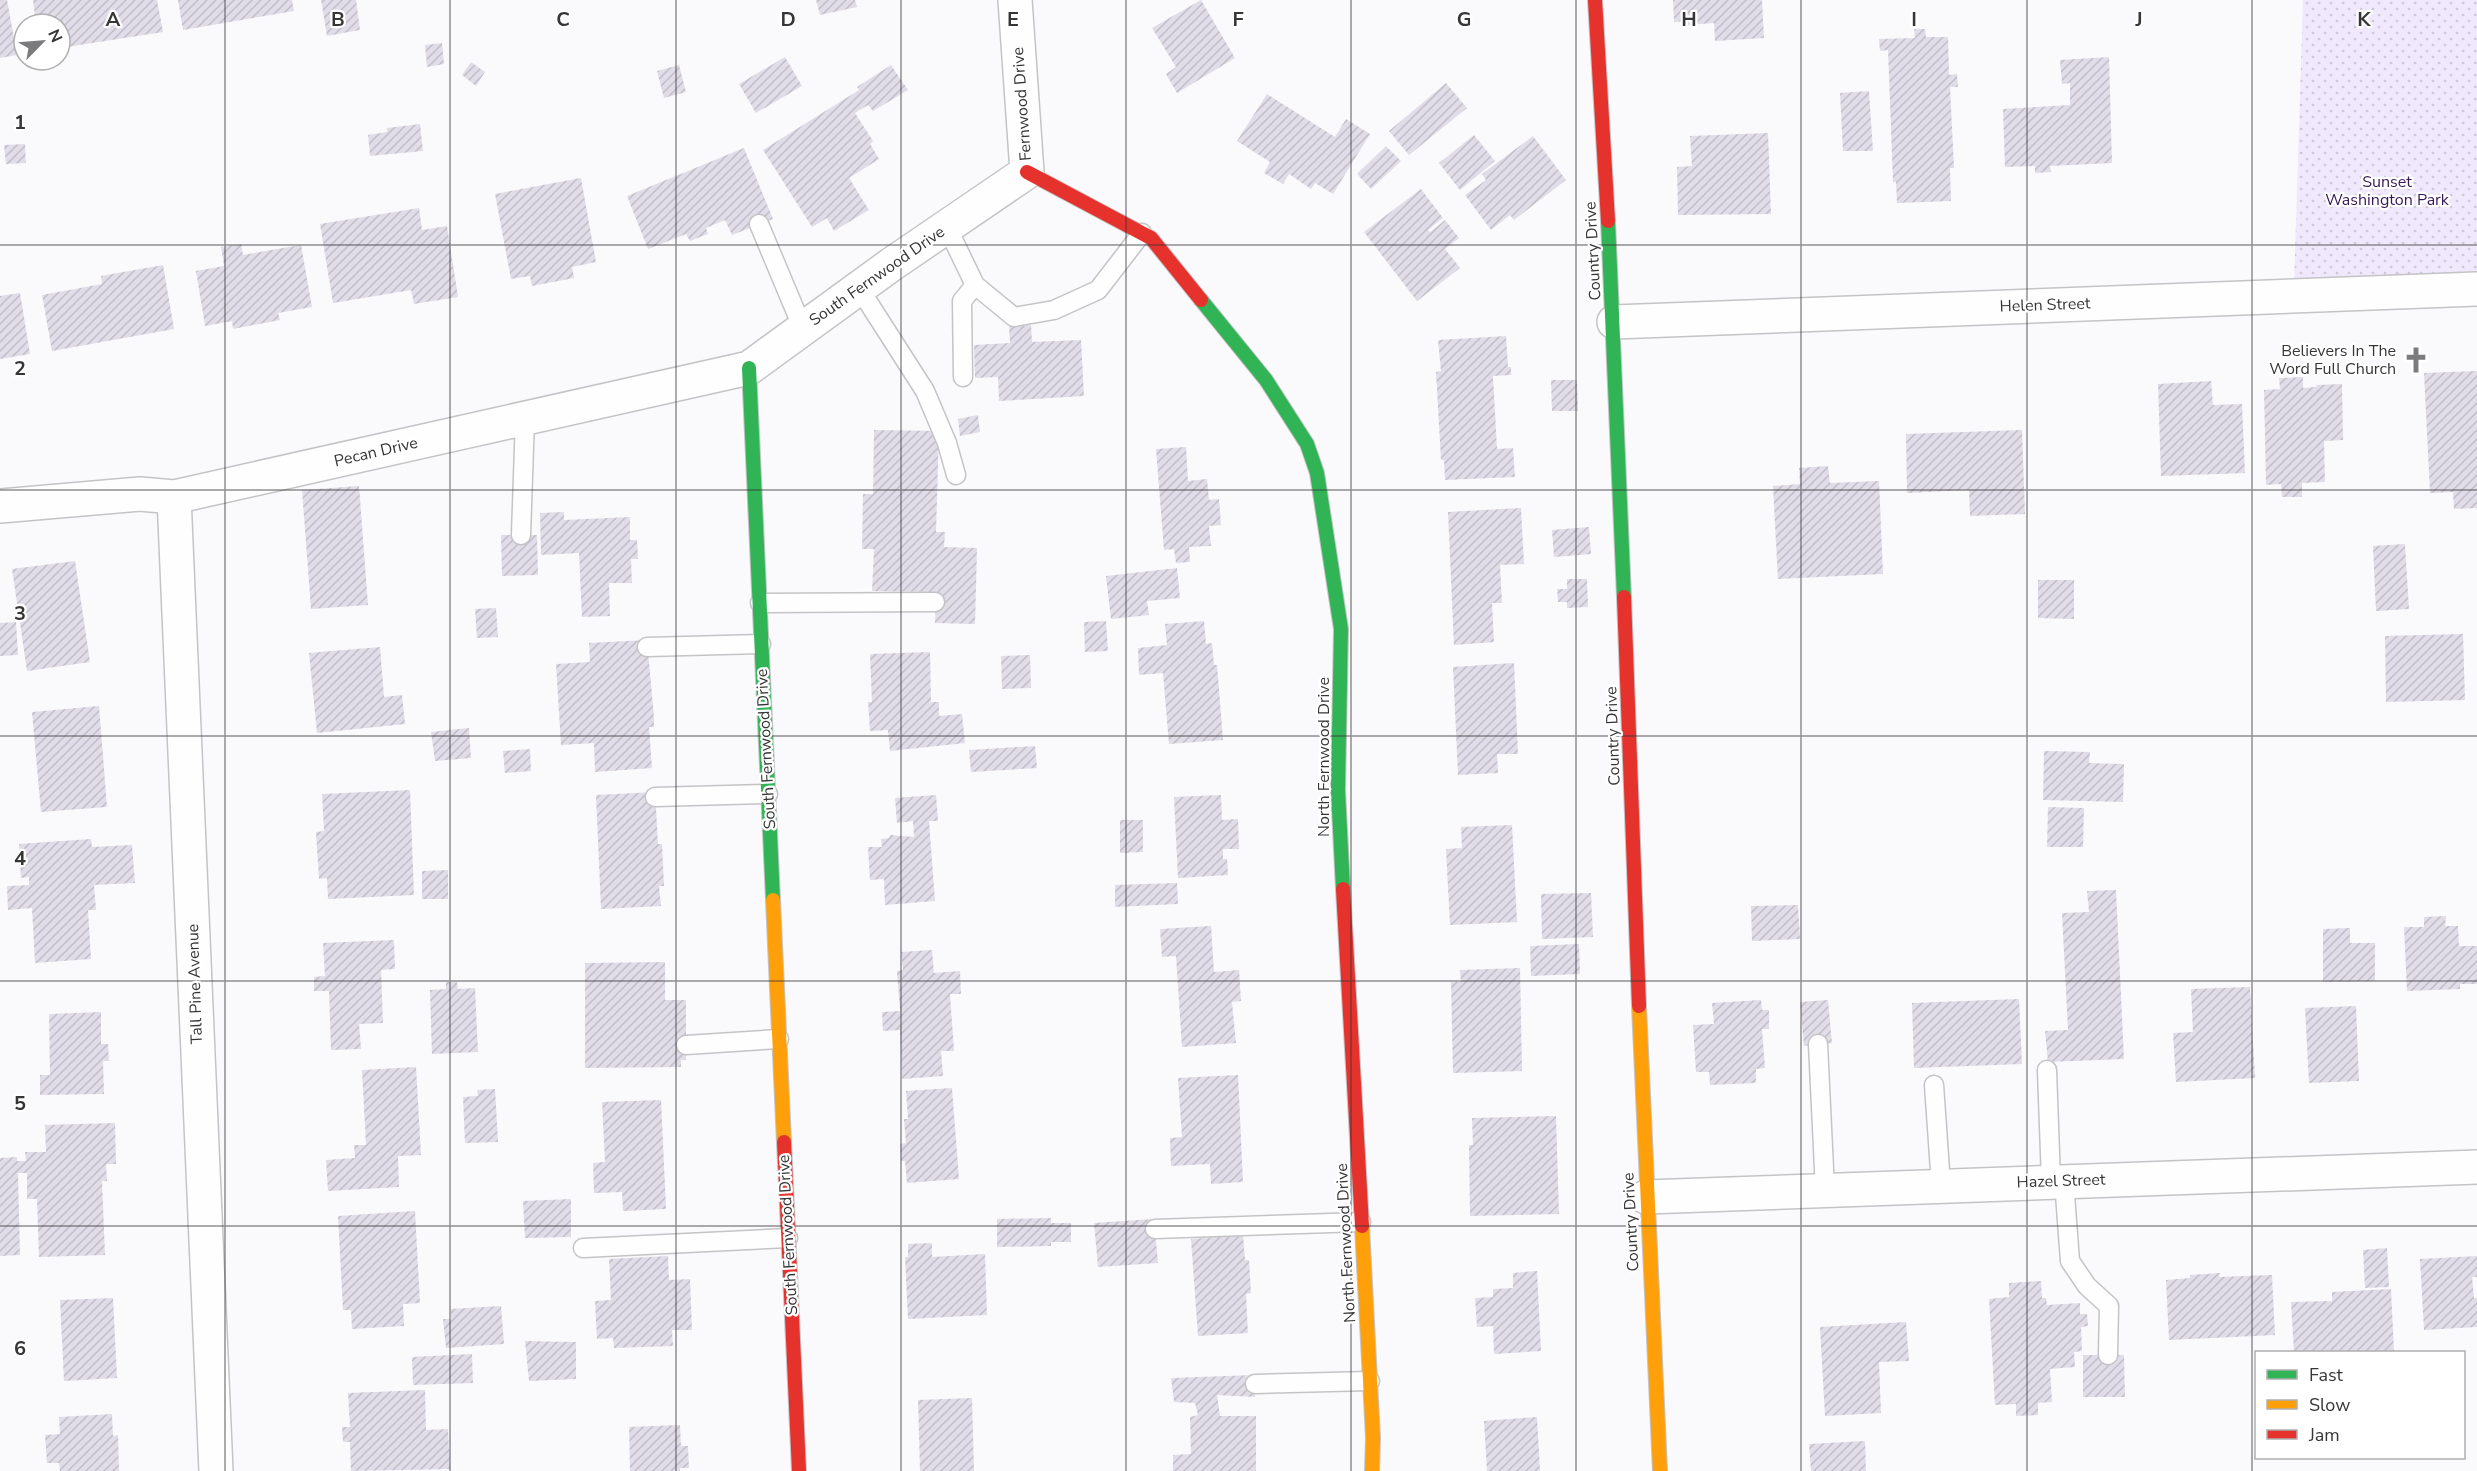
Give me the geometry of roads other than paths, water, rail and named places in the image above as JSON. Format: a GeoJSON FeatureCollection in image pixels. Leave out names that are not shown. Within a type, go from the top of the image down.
{"type":"FeatureCollection","features":[{"type":"Feature","properties":{"kind":"street","name":"Fernwood Drive"},"geometry":{"type":"LineString","coordinates":[[1015,0],[1027,172]]}},
{"type":"Feature","properties":{"kind":"street","name":"Country Drive"},"geometry":{"type":"LineString","coordinates":[[1594,0],[1614,322],[1646,1197],[1660,1471]]}},
{"type":"Feature","properties":{"kind":"street","name":"South Fernwood Drive"},"geometry":{"type":"LineString","coordinates":[[799,1471],[748,368],[1027,172]]}},
{"type":"Feature","properties":{"kind":"street","name":"North Fernwood Drive"},"geometry":{"type":"LineString","coordinates":[[1027,172],[1151,238],[1266,380],[1307,444],[1317,473],[1341,629],[1338,790],[1373,1438],[1372,1471]]}},
{"type":"Feature","properties":{"kind":"street","name":"Helen Street"},"geometry":{"type":"LineString","coordinates":[[1614,322],[2477,289]]}},
{"type":"Feature","properties":{"kind":"street","name":"Pecan Drive"},"geometry":{"type":"LineString","coordinates":[[0,506],[140,494],[174,497],[748,368]]}},
{"type":"Feature","properties":{"kind":"street","name":"Tall Pine Avenue"},"geometry":{"type":"LineString","coordinates":[[174,497],[216,1471]]}},
{"type":"Feature","properties":{"kind":"street","name":"Hazel Street"},"geometry":{"type":"LineString","coordinates":[[1646,1197],[2477,1167]]}},
{"type":"Feature","properties":{"kind":"lane"},"geometry":{"type":"LineString","coordinates":[[759,224],[802,329]]}},
{"type":"Feature","properties":{"kind":"lane"},"geometry":{"type":"LineString","coordinates":[[947,227],[975,285],[1014,317],[1054,310],[1098,290],[1142,233]]}},
{"type":"Feature","properties":{"kind":"lane"},"geometry":{"type":"LineString","coordinates":[[963,377],[962,301],[975,285]]}},
{"type":"Feature","properties":{"kind":"lane"},"geometry":{"type":"LineString","coordinates":[[859,288],[925,391],[947,443],[956,475]]}},
{"type":"Feature","properties":{"kind":"lane"},"geometry":{"type":"LineString","coordinates":[[521,535],[525,418]]}},
{"type":"Feature","properties":{"kind":"lane"},"geometry":{"type":"LineString","coordinates":[[760,603],[935,602]]}},
{"type":"Feature","properties":{"kind":"lane"},"geometry":{"type":"LineString","coordinates":[[647,647],[761,644]]}},
{"type":"Feature","properties":{"kind":"lane"},"geometry":{"type":"LineString","coordinates":[[656,797],[768,794]]}},
{"type":"Feature","properties":{"kind":"lane"},"geometry":{"type":"LineString","coordinates":[[686,1045],[779,1040]]}},
{"type":"Feature","properties":{"kind":"lane"},"geometry":{"type":"LineString","coordinates":[[1818,1044],[1825,1190]]}},
{"type":"Feature","properties":{"kind":"lane"},"geometry":{"type":"LineString","coordinates":[[2047,1070],[2058,1181],[2070,1261],[2086,1286],[2109,1306],[2108,1355]]}},
{"type":"Feature","properties":{"kind":"lane"},"geometry":{"type":"LineString","coordinates":[[1935,1085],[1941,1185]]}},
{"type":"Feature","properties":{"kind":"lane"},"geometry":{"type":"LineString","coordinates":[[1155,1228],[1361,1222]]}},
{"type":"Feature","properties":{"kind":"lane"},"geometry":{"type":"LineString","coordinates":[[583,1248],[788,1238]]}},
{"type":"Feature","properties":{"kind":"lane"},"geometry":{"type":"LineString","coordinates":[[1255,1384],[1370,1381]]}},
{"type":"Feature","properties":{"kind":"place","name":"Believers In The Word Full Church"},"geometry":{"type":"Point","coordinates":[2416,360]}},
{"type":"Feature","properties":{"kind":"park label","name":"Sunset Washington Park"},"geometry":{"type":"Point","coordinates":[2387,191]}}]}
